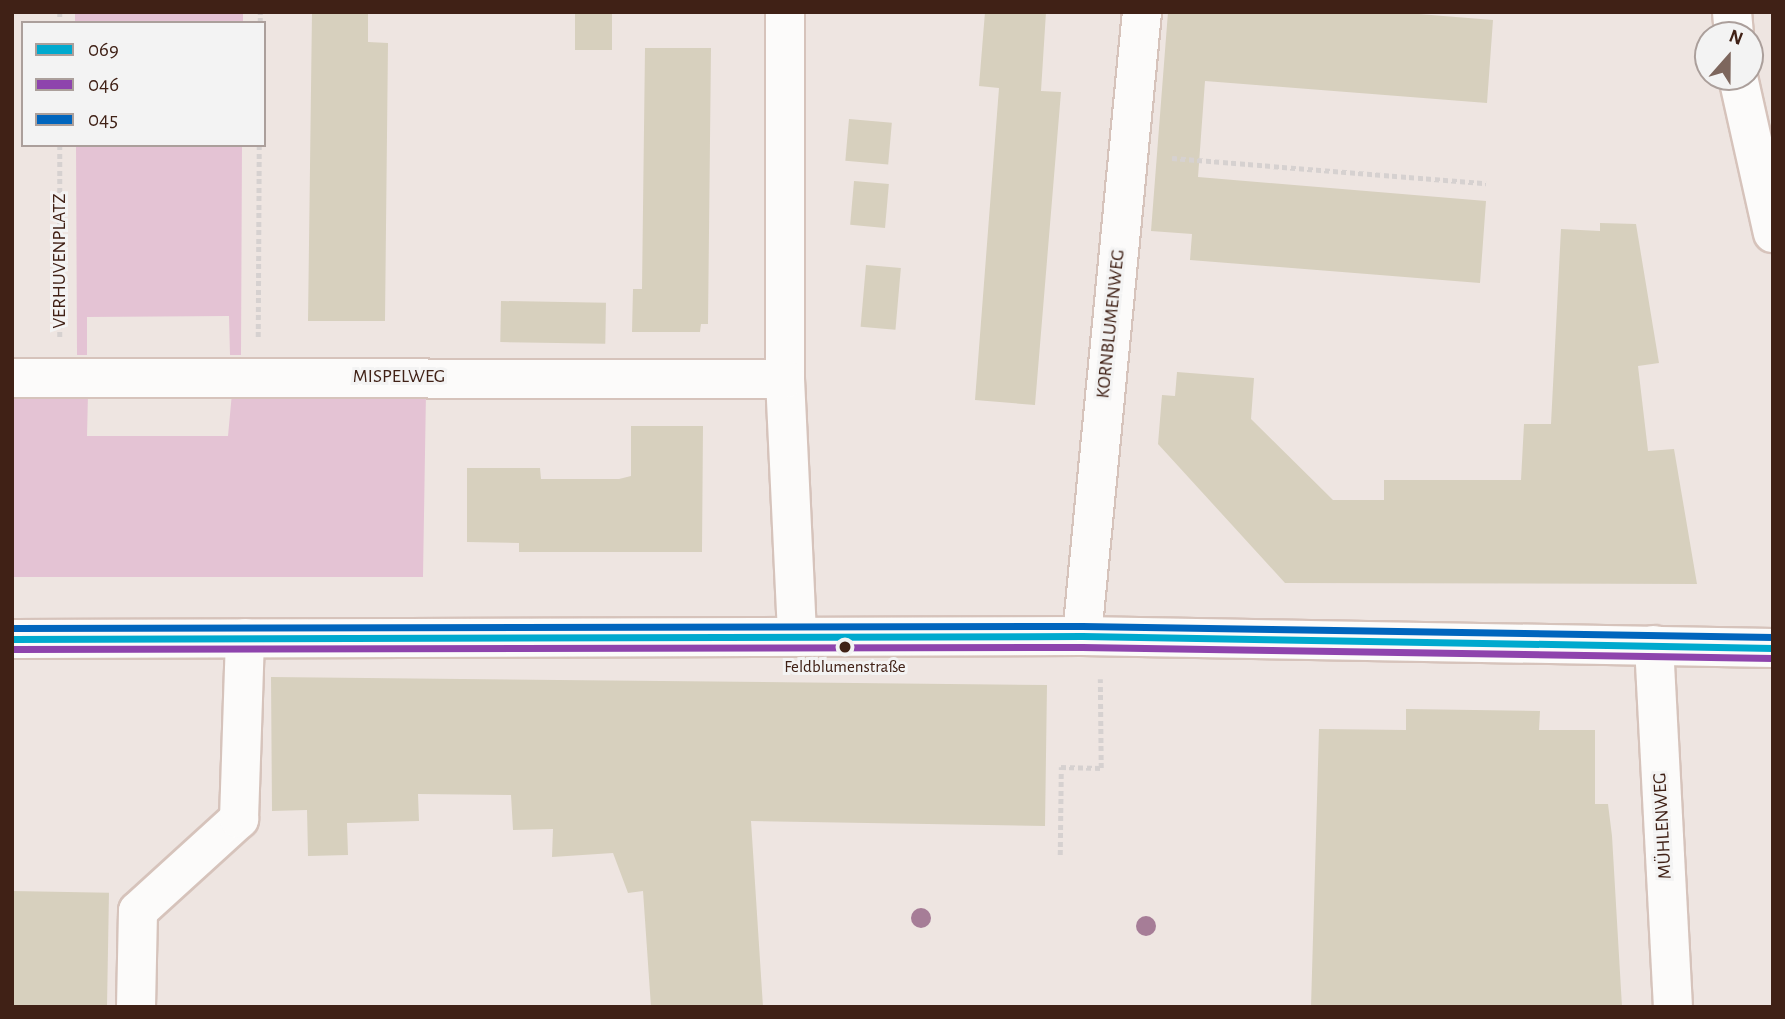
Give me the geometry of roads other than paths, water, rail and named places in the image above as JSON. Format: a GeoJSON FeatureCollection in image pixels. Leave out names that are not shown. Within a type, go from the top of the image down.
{"type":"FeatureCollection","features":[{"type":"Feature","properties":{"kind":"street"},"geometry":{"type":"LineString","coordinates":[[785,12],[785,379],[797,637]]}},
{"type":"Feature","properties":{"kind":"street","name":"KORNBLUMENWEG"},"geometry":{"type":"LineString","coordinates":[[1091,636],[1142,12]]}},
{"type":"Feature","properties":{"kind":"street"},"geometry":{"type":"LineString","coordinates":[[1741,91],[1773,233]]}},
{"type":"Feature","properties":{"kind":"street","name":"MISPELWEG"},"geometry":{"type":"LineString","coordinates":[[12,378],[258,376],[785,379]]}},
{"type":"Feature","properties":{"kind":"street"},"geometry":{"type":"LineString","coordinates":[[12,639],[1091,636],[1773,648]]}},
{"type":"Feature","properties":{"kind":"street"},"geometry":{"type":"LineString","coordinates":[[136,1007],[138,911],[239,819],[245,638]]}},
{"type":"Feature","properties":{"kind":"street","name":"MÜHLENWEG"},"geometry":{"type":"LineString","coordinates":[[1654,645],[1673,1007]]}},
{"type":"Feature","properties":{"kind":"place","name":"Feldblumenstraße"},"geometry":{"type":"Point","coordinates":[845,647]}}]}
